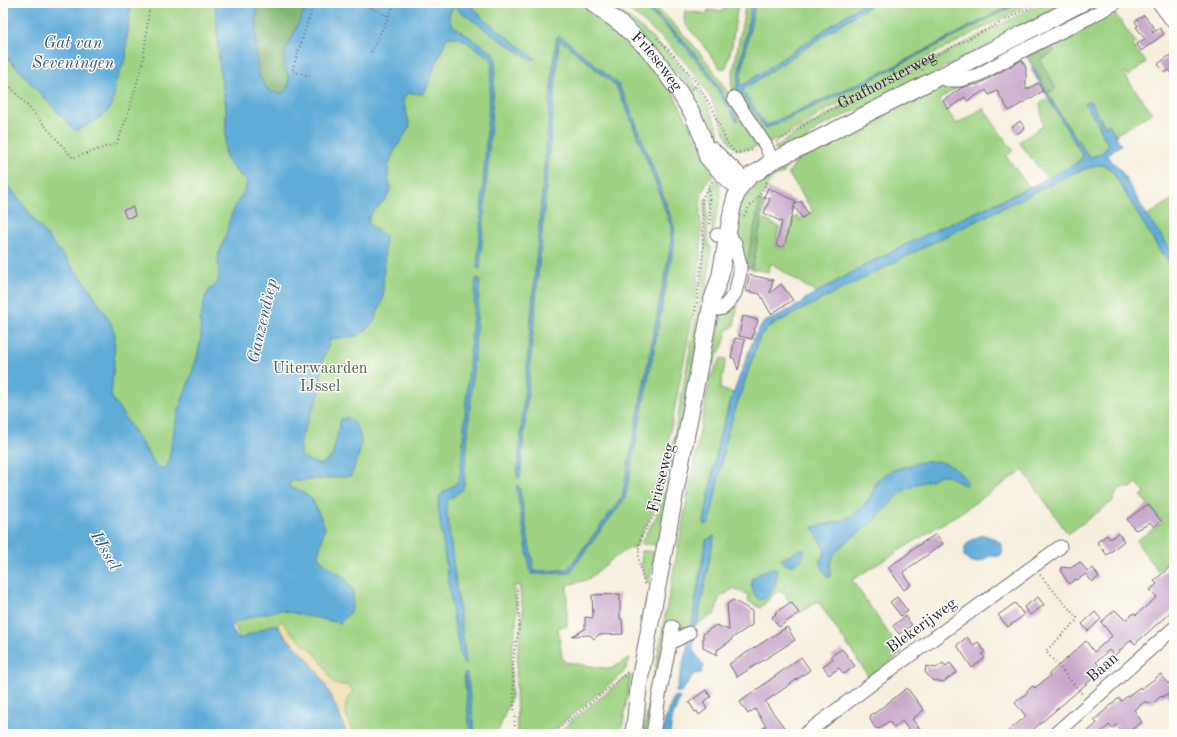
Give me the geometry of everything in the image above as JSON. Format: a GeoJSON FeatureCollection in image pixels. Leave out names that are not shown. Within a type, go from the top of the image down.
{"type":"FeatureCollection","features":[{"type":"Feature","properties":{"kind":"main road","name":"Frieseweg"},"geometry":{"type":"LineString","coordinates":[[593,3],[621,24],[653,55],[678,90],[692,113],[702,136],[707,157],[716,168],[736,181],[737,192],[722,236],[720,277],[712,304],[639,683],[633,734]]}},
{"type":"Feature","properties":{"kind":"main road","name":"Grafhorsterweg"},"geometry":{"type":"LineString","coordinates":[[736,181],[759,171],[772,161],[1082,3]]}},
{"type":"Feature","properties":{"kind":"main road","name":"Frieseweg"},"geometry":{"type":"LineString","coordinates":[[624,734],[639,683]]}},
{"type":"Feature","properties":{"kind":"street","name":"Grafhorsterweg"},"geometry":{"type":"LineString","coordinates":[[939,77],[947,80],[960,80],[978,76],[1014,55],[1115,3]]}},
{"type":"Feature","properties":{"kind":"street"},"geometry":{"type":"LineString","coordinates":[[1159,3],[1174,23]]}},
{"type":"Feature","properties":{"kind":"street"},"geometry":{"type":"LineString","coordinates":[[734,98],[766,146],[772,161]]}},
{"type":"Feature","properties":{"kind":"street","name":"Blekerijweg"},"geometry":{"type":"LineString","coordinates":[[805,734],[894,667],[1060,547]]}},
{"type":"Feature","properties":{"kind":"street"},"geometry":{"type":"LineString","coordinates":[[653,734],[672,627]]}},
{"type":"Feature","properties":{"kind":"street","name":"Baan"},"geometry":{"type":"LineString","coordinates":[[1055,734],[1174,628]]}},
{"type":"Feature","properties":{"kind":"street"},"geometry":{"type":"LineString","coordinates":[[670,643],[689,633]]}},
{"type":"Feature","properties":{"kind":"path"},"geometry":{"type":"LineString","coordinates":[[3,78],[73,158],[117,143],[127,117],[143,62],[150,3]]}},
{"type":"Feature","properties":{"kind":"path"},"geometry":{"type":"LineString","coordinates":[[310,76],[292,71],[314,3]]}},
{"type":"Feature","properties":{"kind":"path"},"geometry":{"type":"LineString","coordinates":[[361,3],[388,16]]}},
{"type":"Feature","properties":{"kind":"path"},"geometry":{"type":"LineString","coordinates":[[371,52],[395,3]]}},
{"type":"Feature","properties":{"kind":"path","name":"Grafhorsterweg"},"geometry":{"type":"LineString","coordinates":[[732,148],[735,153],[749,151],[779,141],[827,112],[1038,3]]}},
{"type":"Feature","properties":{"kind":"path"},"geometry":{"type":"LineString","coordinates":[[691,89],[698,85]]}},
{"type":"Feature","properties":{"kind":"path"},"geometry":{"type":"LineString","coordinates":[[741,221],[757,199],[768,180]]}},
{"type":"Feature","properties":{"kind":"path"},"geometry":{"type":"LineString","coordinates":[[694,319],[703,254],[702,205],[704,194],[709,186]]}},
{"type":"Feature","properties":{"kind":"path","name":"Frieseweg"},"geometry":{"type":"LineString","coordinates":[[645,587],[639,562],[638,548],[642,537],[654,516],[660,498]]}},
{"type":"Feature","properties":{"kind":"path"},"geometry":{"type":"LineString","coordinates":[[1032,566],[1077,618],[1076,621],[1047,650],[1047,653],[1089,703]]}},
{"type":"Feature","properties":{"kind":"path"},"geometry":{"type":"LineString","coordinates":[[515,734],[514,665],[520,611],[517,588]]}},
{"type":"Feature","properties":{"kind":"path"},"geometry":{"type":"LineString","coordinates":[[552,734],[627,673],[629,668]]}},
{"type":"Feature","properties":{"kind":"green space","name":"Uiterwaarden IJssel"},"geometry":{"type":"Polygon","coordinates":[[[131,3],[215,3],[220,72],[226,106],[225,153],[228,162],[242,178],[387,172],[405,95],[410,93],[455,3],[582,3],[594,11],[639,49],[671,89],[714,173],[704,188],[701,198],[701,251],[695,304],[659,494],[651,516],[640,536],[637,546],[631,549],[631,547],[611,560],[586,580],[567,585],[567,626],[558,627],[564,662],[611,669],[630,658],[622,674],[549,734],[517,734],[516,679],[523,611],[519,585],[514,586],[517,611],[512,650],[511,698],[497,734],[282,734],[236,629],[157,467],[3,231],[3,53],[75,130],[116,81],[127,38],[131,3]],[[557,37],[556,41],[553,66],[520,478],[559,40],[566,44],[616,86],[628,112],[671,227],[671,244],[622,497],[567,570],[534,571],[519,486],[531,574],[569,573],[625,498],[674,245],[674,227],[659,183],[631,111],[618,84],[560,37],[557,37]]]}},
{"type":"Feature","properties":{"kind":"green space"},"geometry":{"type":"Polygon","coordinates":[[[257,3],[264,3],[264,5],[271,7],[275,3],[308,3],[285,52],[284,63],[289,82],[285,90],[280,94],[273,93],[268,90],[258,75],[256,47],[257,3]]]}},
{"type":"Feature","properties":{"kind":"green space"},"geometry":{"type":"Polygon","coordinates":[[[604,3],[610,3],[648,34],[678,63],[696,85],[691,88],[687,81],[684,81],[604,3]]]}},
{"type":"Feature","properties":{"kind":"green space"},"geometry":{"type":"Polygon","coordinates":[[[619,3],[639,3],[673,34],[708,75],[737,121],[738,119],[705,67],[672,28],[643,3],[651,3],[676,26],[692,43],[713,70],[759,146],[741,150],[732,145],[725,133],[711,99],[693,72],[658,34],[619,3]]]}},
{"type":"Feature","properties":{"kind":"green space"},"geometry":{"type":"Polygon","coordinates":[[[725,3],[738,3],[732,45],[726,68],[723,69],[720,68],[685,24],[684,18],[685,11],[707,14],[708,10],[724,11],[725,3]]]}},
{"type":"Feature","properties":{"kind":"green space"},"geometry":{"type":"Polygon","coordinates":[[[746,3],[752,3],[738,76],[737,89],[764,128],[767,128],[869,81],[1018,3],[1032,3],[828,109],[783,137],[769,143],[736,96],[731,84],[746,3]]]}},
{"type":"Feature","properties":{"kind":"green space"},"geometry":{"type":"Polygon","coordinates":[[[755,3],[864,3],[742,86],[740,84],[741,75],[755,3]]]}},
{"type":"Feature","properties":{"kind":"green space"},"geometry":{"type":"Polygon","coordinates":[[[873,3],[1015,3],[883,72],[768,125],[765,124],[743,92],[744,89],[873,3]]]}},
{"type":"Feature","properties":{"kind":"green space"},"geometry":{"type":"Polygon","coordinates":[[[1043,3],[1068,3],[876,103],[853,111],[818,128],[807,139],[777,151],[774,148],[830,113],[1043,3]]]}},
{"type":"Feature","properties":{"kind":"green space"},"geometry":{"type":"Polygon","coordinates":[[[1114,12],[1136,43],[1133,46],[1146,62],[1128,76],[1125,72],[1123,73],[1152,113],[1116,136],[1109,124],[1106,126],[1104,125],[1090,101],[1101,132],[1108,144],[1101,153],[1089,157],[1060,114],[1048,93],[1056,88],[1040,60],[1051,45],[1027,56],[1050,43],[1085,28],[1114,12]]]}},
{"type":"Feature","properties":{"kind":"green space"},"geometry":{"type":"Polygon","coordinates":[[[1051,45],[1054,52],[1040,60],[1056,88],[1048,93],[1027,57],[1051,45]]]}},
{"type":"Feature","properties":{"kind":"green space"},"geometry":{"type":"Polygon","coordinates":[[[971,80],[941,98],[940,101],[957,124],[983,108],[1013,151],[1006,156],[1029,187],[867,264],[816,293],[771,263],[768,272],[752,269],[762,218],[779,227],[775,247],[785,249],[793,219],[797,216],[800,220],[813,211],[788,173],[798,160],[811,152],[815,146],[942,82],[971,80]]]}},
{"type":"Feature","properties":{"kind":"green space"},"geometry":{"type":"Polygon","coordinates":[[[697,86],[710,110],[723,142],[729,150],[727,157],[709,138],[694,99],[696,97],[692,89],[697,86]]]}},
{"type":"Feature","properties":{"kind":"green space"},"geometry":{"type":"Polygon","coordinates":[[[1048,98],[1083,156],[1077,163],[1047,178],[1019,142],[1043,126],[1040,103],[1048,98]]]}},
{"type":"Feature","properties":{"kind":"green space"},"geometry":{"type":"Polygon","coordinates":[[[793,158],[785,169],[784,173],[773,178],[761,196],[746,267],[735,238],[737,204],[756,178],[793,158]]]}},
{"type":"Feature","properties":{"kind":"green space"},"geometry":{"type":"Polygon","coordinates":[[[1098,165],[1105,166],[1111,170],[1160,251],[1174,269],[1174,539],[1168,544],[1174,552],[1174,557],[1158,571],[1136,541],[1163,522],[1141,496],[1145,493],[1137,483],[1131,488],[1121,488],[1113,501],[1068,534],[1023,470],[963,511],[852,580],[902,653],[869,677],[818,601],[800,613],[793,601],[790,603],[784,593],[778,591],[760,608],[748,601],[749,595],[733,589],[719,598],[715,614],[697,624],[714,536],[706,540],[691,628],[678,627],[650,734],[643,734],[710,377],[721,358],[726,359],[720,389],[733,393],[719,438],[727,434],[760,336],[770,326],[1073,173],[1098,165]],[[773,568],[752,582],[752,586],[776,585],[776,569],[773,568]]]}},
{"type":"Feature","properties":{"kind":"green space"},"geometry":{"type":"Polygon","coordinates":[[[717,178],[720,185],[719,194],[721,195],[712,237],[711,194],[713,185],[717,178]]]}},
{"type":"Feature","properties":{"kind":"green space"},"geometry":{"type":"Polygon","coordinates":[[[705,198],[707,198],[708,245],[711,247],[705,304],[657,545],[641,544],[656,517],[663,496],[702,285],[705,242],[705,198]]]}},
{"type":"Feature","properties":{"kind":"green space"},"geometry":{"type":"Polygon","coordinates":[[[1174,198],[1174,254],[1147,216],[1174,198]]]}},
{"type":"Feature","properties":{"kind":"green space"},"geometry":{"type":"Polygon","coordinates":[[[760,200],[765,203],[752,269],[746,267],[760,200]]]}},
{"type":"Feature","properties":{"kind":"green space"},"geometry":{"type":"Polygon","coordinates":[[[739,295],[734,326],[727,330],[724,343],[712,366],[722,314],[739,295]]]}},
{"type":"Feature","properties":{"kind":"green space"},"geometry":{"type":"Polygon","coordinates":[[[641,551],[655,553],[649,583],[642,568],[641,551]]]}},
{"type":"Feature","properties":{"kind":"green space"},"geometry":{"type":"Polygon","coordinates":[[[631,675],[621,734],[556,734],[622,680],[631,675]]]}},
{"type":"Feature","properties":{"kind":"sand"},"geometry":{"type":"Polygon","coordinates":[[[281,621],[298,639],[315,653],[323,664],[333,683],[338,685],[347,685],[352,690],[352,694],[348,699],[345,709],[354,734],[347,734],[322,679],[306,657],[280,630],[277,625],[281,621]]]}},
{"type":"Feature","properties":{"kind":"water","name":"Gat van Seveningen"},"geometry":{"type":"Polygon","coordinates":[[[3,3],[131,3],[126,59],[116,81],[113,103],[107,112],[93,122],[75,131],[3,53],[3,3]]]}},
{"type":"Feature","properties":{"kind":"water"},"geometry":{"type":"Polygon","coordinates":[[[215,3],[257,3],[256,47],[258,75],[268,90],[278,94],[283,93],[289,86],[289,75],[285,70],[283,56],[308,3],[468,3],[482,18],[535,58],[530,59],[454,7],[451,11],[449,18],[452,25],[493,53],[496,57],[480,269],[477,268],[492,60],[459,37],[447,37],[424,94],[410,93],[405,95],[403,100],[410,126],[396,148],[389,165],[389,193],[384,201],[371,214],[368,223],[385,235],[383,299],[374,322],[365,331],[357,336],[331,339],[322,363],[322,387],[303,432],[300,450],[302,457],[320,465],[332,457],[341,419],[348,417],[359,431],[361,445],[359,452],[351,476],[290,482],[289,485],[292,489],[296,488],[312,499],[325,527],[318,556],[325,564],[345,578],[353,590],[351,611],[340,623],[280,610],[257,615],[236,622],[232,626],[234,633],[240,639],[271,625],[277,625],[284,635],[310,662],[322,679],[347,734],[3,734],[3,181],[17,196],[88,286],[110,321],[115,335],[111,396],[155,464],[159,468],[164,468],[168,464],[175,425],[196,361],[201,338],[200,320],[205,297],[209,290],[216,285],[218,281],[219,253],[226,235],[230,218],[235,206],[245,190],[247,182],[228,162],[225,153],[226,106],[220,72],[215,3]]]}},
{"type":"Feature","properties":{"kind":"water"},"geometry":{"type":"Polygon","coordinates":[[[639,3],[643,3],[648,7],[691,49],[712,76],[738,119],[737,121],[708,75],[688,50],[659,20],[639,3]]]}},
{"type":"Feature","properties":{"kind":"water"},"geometry":{"type":"Polygon","coordinates":[[[752,3],[755,3],[741,75],[740,84],[742,86],[864,3],[873,3],[744,89],[743,92],[767,125],[883,72],[1015,3],[1018,3],[869,81],[765,128],[737,89],[738,76],[752,3]]]}},
{"type":"Feature","properties":{"kind":"water"},"geometry":{"type":"Polygon","coordinates":[[[557,37],[567,41],[618,84],[631,111],[659,183],[674,227],[674,245],[625,498],[569,573],[531,574],[516,486],[519,486],[534,571],[567,570],[622,497],[671,244],[671,227],[628,112],[616,86],[566,44],[559,40],[520,478],[517,477],[553,66],[557,37]]]}},
{"type":"Feature","properties":{"kind":"water"},"geometry":{"type":"Polygon","coordinates":[[[1033,68],[1060,114],[1089,157],[1101,153],[1108,144],[1101,132],[1100,126],[1085,104],[1090,101],[1104,125],[1106,126],[1109,124],[1121,145],[1107,154],[1107,156],[1120,169],[1147,216],[1174,254],[1174,269],[1160,251],[1113,172],[1104,165],[1098,165],[1073,173],[770,326],[760,336],[727,434],[710,522],[705,525],[704,522],[719,438],[732,397],[755,335],[764,322],[802,303],[805,299],[867,264],[935,230],[1017,194],[1075,164],[1083,157],[1031,69],[1033,68]]]}},
{"type":"Feature","properties":{"kind":"water"},"geometry":{"type":"Polygon","coordinates":[[[478,278],[480,280],[464,485],[462,490],[447,501],[446,506],[466,662],[464,664],[460,655],[452,609],[438,506],[441,495],[454,485],[460,476],[476,279],[478,278]]]}},
{"type":"Feature","properties":{"kind":"water"},"geometry":{"type":"Polygon","coordinates":[[[937,461],[948,464],[962,475],[967,481],[967,484],[964,485],[946,475],[940,475],[903,491],[874,521],[841,546],[834,554],[831,561],[831,577],[827,577],[820,563],[825,551],[813,527],[850,517],[867,502],[877,481],[881,477],[898,468],[922,462],[937,461]]]}},
{"type":"Feature","properties":{"kind":"water"},"geometry":{"type":"Polygon","coordinates":[[[983,535],[991,537],[1000,543],[1002,546],[1002,554],[997,556],[989,556],[976,563],[972,562],[964,556],[966,545],[971,540],[983,535]]]}},
{"type":"Feature","properties":{"kind":"water"},"geometry":{"type":"Polygon","coordinates":[[[714,536],[697,624],[691,628],[706,540],[714,536]]]}},
{"type":"Feature","properties":{"kind":"water"},"geometry":{"type":"Polygon","coordinates":[[[801,549],[805,552],[801,559],[795,564],[788,565],[781,560],[801,549]]]}},
{"type":"Feature","properties":{"kind":"water"},"geometry":{"type":"Polygon","coordinates":[[[773,568],[776,569],[776,584],[765,599],[760,600],[756,597],[752,589],[752,578],[773,568]]]}},
{"type":"Feature","properties":{"kind":"water"},"geometry":{"type":"Polygon","coordinates":[[[695,635],[693,650],[704,666],[701,673],[694,674],[681,693],[676,692],[689,639],[695,635]]]}},
{"type":"Feature","properties":{"kind":"water"},"geometry":{"type":"Polygon","coordinates":[[[466,673],[475,734],[470,734],[464,674],[466,673]]]}},
{"type":"Feature","properties":{"kind":"water"},"geometry":{"type":"Polygon","coordinates":[[[674,696],[680,698],[672,719],[670,734],[662,734],[664,723],[674,696]]]}},
{"type":"Feature","properties":{"kind":"building"},"geometry":{"type":"Polygon","coordinates":[[[1144,15],[1155,29],[1152,32],[1153,33],[1160,28],[1164,34],[1141,51],[1137,44],[1145,39],[1136,27],[1138,26],[1135,21],[1144,15]]]}},
{"type":"Feature","properties":{"kind":"building"},"geometry":{"type":"Polygon","coordinates":[[[1174,52],[1174,76],[1169,70],[1165,73],[1158,64],[1174,52]]]}},
{"type":"Feature","properties":{"kind":"building"},"geometry":{"type":"Polygon","coordinates":[[[1022,60],[1026,68],[1026,90],[1038,83],[1043,91],[1009,111],[997,91],[989,95],[986,90],[967,101],[965,97],[948,109],[943,101],[960,88],[977,85],[1022,60]]]}},
{"type":"Feature","properties":{"kind":"building"},"geometry":{"type":"Polygon","coordinates":[[[1020,121],[1025,128],[1017,134],[1012,127],[1020,121]]]}},
{"type":"Feature","properties":{"kind":"building"},"geometry":{"type":"Polygon","coordinates":[[[768,188],[796,201],[794,205],[801,201],[808,214],[802,218],[794,206],[784,247],[776,246],[782,222],[764,213],[770,199],[764,197],[768,188]]]}},
{"type":"Feature","properties":{"kind":"building"},"geometry":{"type":"Polygon","coordinates":[[[133,207],[135,216],[126,218],[123,210],[133,207]]]}},
{"type":"Feature","properties":{"kind":"building"},"geometry":{"type":"Polygon","coordinates":[[[749,275],[773,280],[770,293],[781,284],[793,300],[771,314],[760,294],[746,291],[749,275]]]}},
{"type":"Feature","properties":{"kind":"building"},"geometry":{"type":"Polygon","coordinates":[[[743,316],[758,320],[752,339],[739,336],[743,316]]]}},
{"type":"Feature","properties":{"kind":"building"},"geometry":{"type":"Polygon","coordinates":[[[735,338],[745,340],[738,370],[734,358],[731,358],[735,338]]]}},
{"type":"Feature","properties":{"kind":"building"},"geometry":{"type":"Polygon","coordinates":[[[1148,504],[1161,521],[1154,527],[1150,522],[1135,530],[1127,519],[1148,504]]]}},
{"type":"Feature","properties":{"kind":"building"},"geometry":{"type":"Polygon","coordinates":[[[1118,533],[1124,541],[1107,555],[1097,542],[1107,535],[1110,539],[1118,533]]]}},
{"type":"Feature","properties":{"kind":"building"},"geometry":{"type":"Polygon","coordinates":[[[936,534],[943,544],[903,572],[911,585],[904,590],[888,567],[936,534]]]}},
{"type":"Feature","properties":{"kind":"building"},"geometry":{"type":"Polygon","coordinates":[[[1080,562],[1088,572],[1093,568],[1099,577],[1092,582],[1086,574],[1069,584],[1061,572],[1061,567],[1071,568],[1080,562]]]}},
{"type":"Feature","properties":{"kind":"building"},"geometry":{"type":"Polygon","coordinates":[[[1174,563],[1174,609],[1135,644],[1131,640],[1114,656],[1109,650],[1096,662],[1102,668],[1098,672],[1099,673],[1028,734],[1005,734],[1026,716],[1015,703],[1033,686],[1035,688],[1050,676],[1049,674],[1086,641],[1094,652],[1112,636],[1101,622],[1115,610],[1125,620],[1134,613],[1136,615],[1157,597],[1150,590],[1157,584],[1154,581],[1174,563]]]}},
{"type":"Feature","properties":{"kind":"building"},"geometry":{"type":"Polygon","coordinates":[[[620,594],[620,619],[622,619],[623,634],[598,635],[594,639],[590,635],[572,636],[585,629],[585,617],[593,618],[592,595],[620,594]]]}},
{"type":"Feature","properties":{"kind":"building"},"geometry":{"type":"Polygon","coordinates":[[[897,597],[908,611],[901,616],[890,602],[897,597]]]}},
{"type":"Feature","properties":{"kind":"building"},"geometry":{"type":"Polygon","coordinates":[[[1038,597],[1044,605],[1030,615],[1024,607],[1038,597]]]}},
{"type":"Feature","properties":{"kind":"building"},"geometry":{"type":"Polygon","coordinates":[[[733,600],[752,611],[752,625],[717,650],[717,655],[703,648],[703,634],[716,625],[729,630],[727,604],[733,600]]]}},
{"type":"Feature","properties":{"kind":"building"},"geometry":{"type":"Polygon","coordinates":[[[791,602],[799,613],[779,627],[772,617],[776,614],[775,613],[791,602]]]}},
{"type":"Feature","properties":{"kind":"building"},"geometry":{"type":"Polygon","coordinates":[[[1015,603],[1024,615],[1008,627],[998,615],[1015,603]]]}},
{"type":"Feature","properties":{"kind":"building"},"geometry":{"type":"Polygon","coordinates":[[[1095,612],[1101,619],[1088,631],[1082,624],[1095,612]]]}},
{"type":"Feature","properties":{"kind":"building"},"geometry":{"type":"Polygon","coordinates":[[[905,616],[912,625],[899,634],[893,626],[905,616]]]}},
{"type":"Feature","properties":{"kind":"building"},"geometry":{"type":"Polygon","coordinates":[[[787,627],[795,640],[737,677],[729,664],[787,627]]]}},
{"type":"Feature","properties":{"kind":"building"},"geometry":{"type":"Polygon","coordinates":[[[967,637],[973,645],[978,642],[985,652],[982,654],[985,658],[972,668],[957,645],[967,637]]]}},
{"type":"Feature","properties":{"kind":"building"},"geometry":{"type":"Polygon","coordinates":[[[842,649],[855,666],[844,674],[839,668],[829,675],[823,666],[833,659],[831,656],[842,649]]]}},
{"type":"Feature","properties":{"kind":"building"},"geometry":{"type":"Polygon","coordinates":[[[801,657],[810,670],[765,702],[789,734],[755,734],[766,726],[755,709],[748,714],[740,702],[801,657]]]}},
{"type":"Feature","properties":{"kind":"building"},"geometry":{"type":"Polygon","coordinates":[[[943,663],[946,666],[950,663],[957,672],[943,682],[932,680],[925,672],[926,666],[936,668],[943,663]]]}},
{"type":"Feature","properties":{"kind":"building"},"geometry":{"type":"Polygon","coordinates":[[[1161,674],[1168,684],[1174,679],[1174,703],[1167,694],[1162,697],[1161,696],[1153,703],[1144,702],[1134,710],[1142,722],[1125,734],[1116,725],[1112,728],[1109,725],[1099,734],[1085,734],[1097,723],[1094,720],[1119,698],[1121,701],[1140,687],[1141,689],[1161,674]]]}},
{"type":"Feature","properties":{"kind":"building"},"geometry":{"type":"Polygon","coordinates":[[[907,688],[924,710],[912,719],[924,734],[912,734],[902,721],[894,728],[889,721],[879,729],[875,728],[870,719],[871,714],[875,713],[907,688]]]}},
{"type":"Feature","properties":{"kind":"building"},"geometry":{"type":"Polygon","coordinates":[[[706,690],[711,697],[703,702],[707,709],[699,715],[697,711],[695,712],[689,702],[706,690]]]}},
{"type":"Feature","properties":{"kind":"water label","name":"Ganzendiep"},"geometry":{"type":"Point","coordinates":[263,321]}},
{"type":"Feature","properties":{"kind":"water label","name":"IJssel"},"geometry":{"type":"Point","coordinates":[105,551]}}]}
